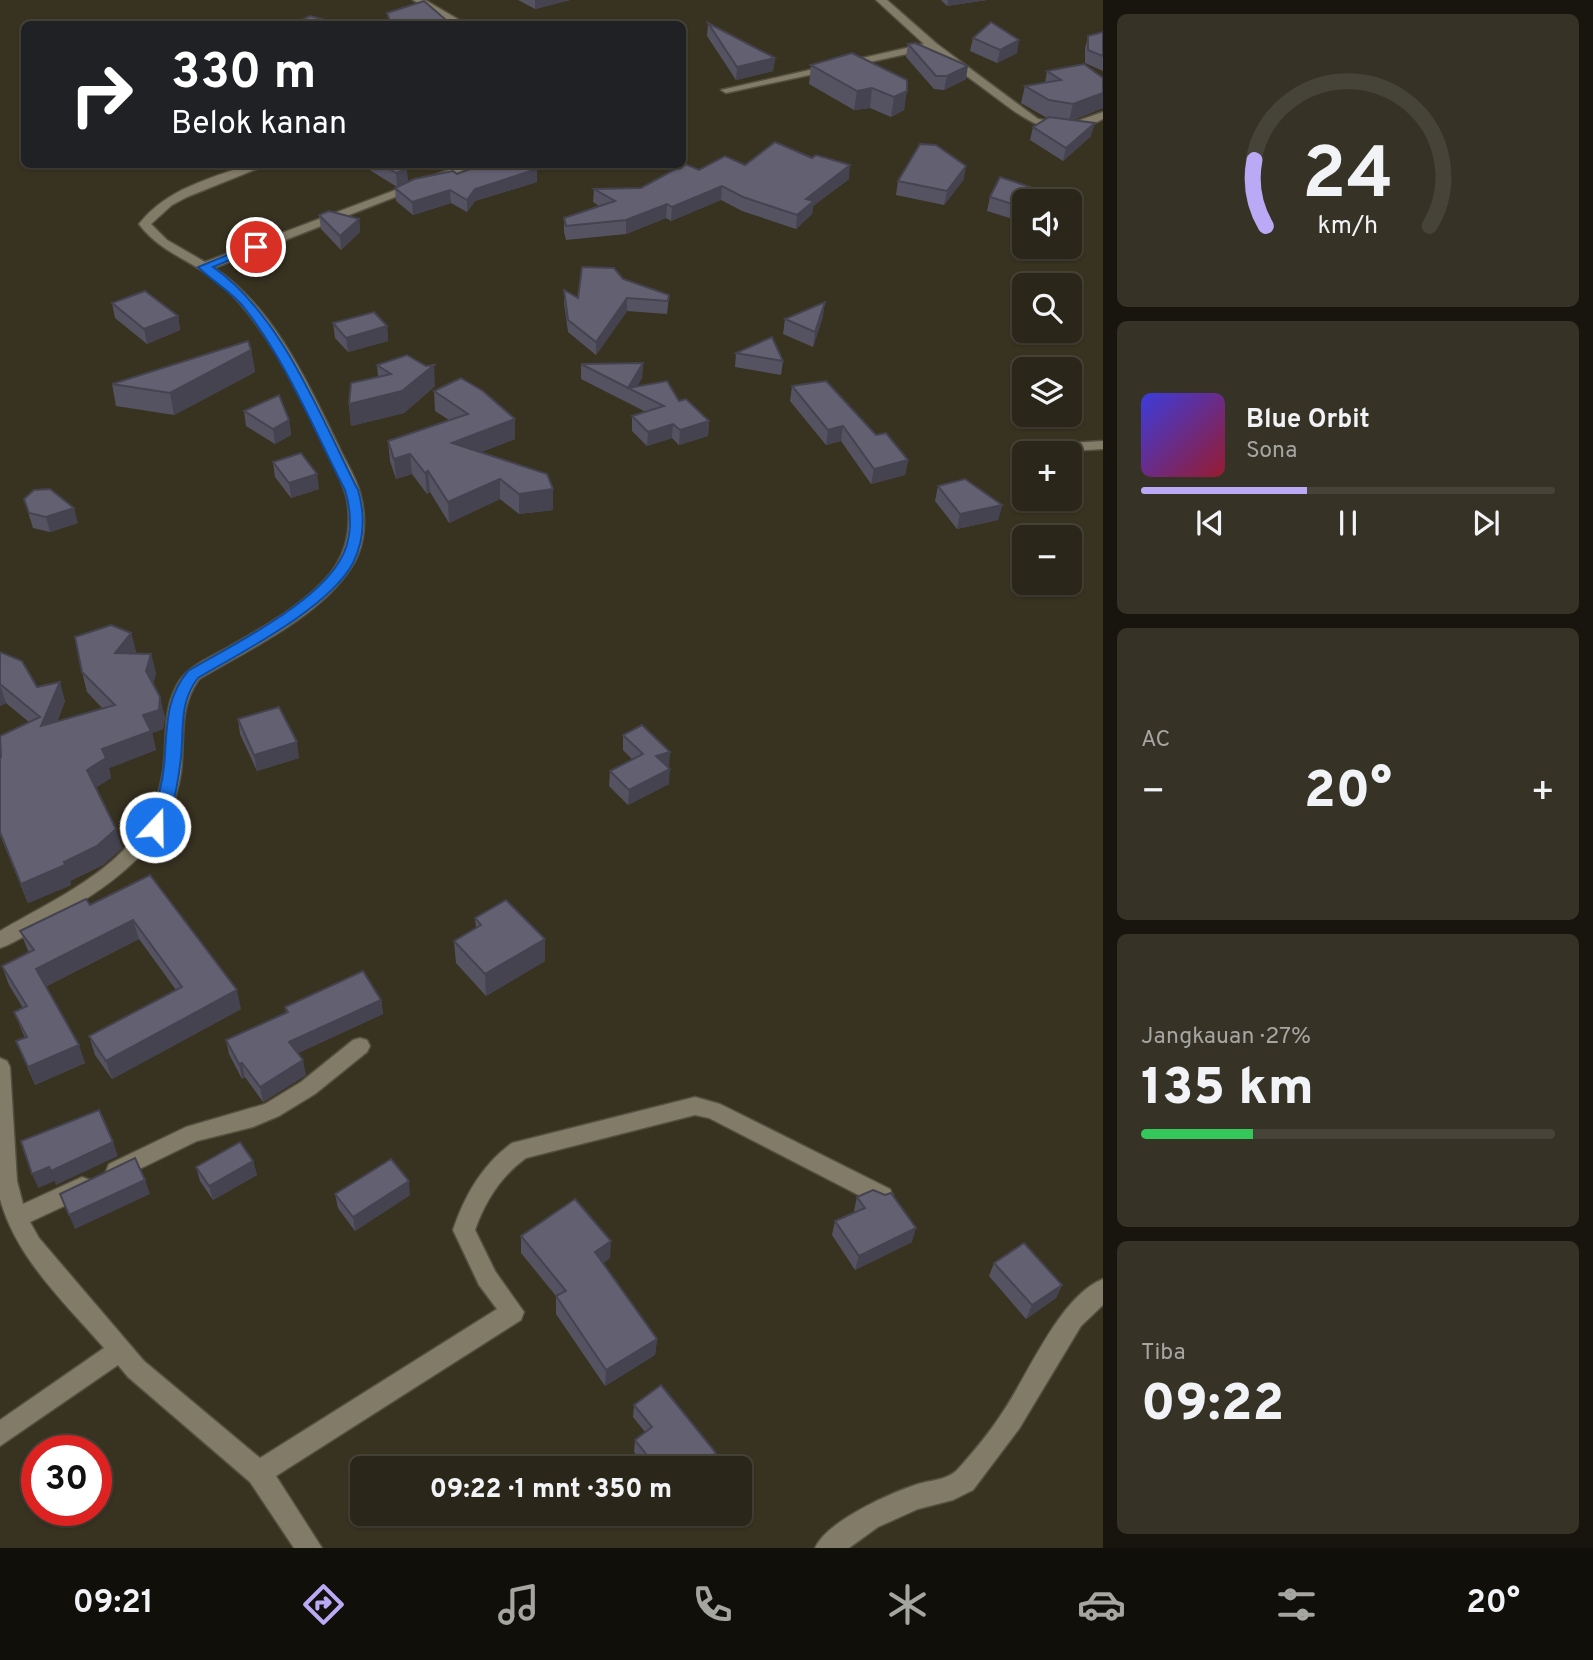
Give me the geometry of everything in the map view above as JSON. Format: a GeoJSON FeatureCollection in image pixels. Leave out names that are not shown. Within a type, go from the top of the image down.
{"type":"FeatureCollection","features":[{"type":"Feature","properties":{"kind":"street"},"geometry":{"type":"LineString","coordinates":[[418,0],[456,21]]}},
{"type":"Feature","properties":{"kind":"street"},"geometry":{"type":"LineString","coordinates":[[881,0],[933,46],[1034,121],[1073,128],[1103,115]]}},
{"type":"Feature","properties":{"kind":"street"},"geometry":{"type":"LineString","coordinates":[[726,90],[933,46]]}},
{"type":"Feature","properties":{"kind":"street"},"geometry":{"type":"LineString","coordinates":[[0,940],[124,865],[140,850],[166,805],[173,756],[174,715],[184,685],[193,675],[281,622],[327,586],[346,562],[355,536],[358,513],[352,490],[277,346],[250,306],[228,283],[165,245],[145,223],[160,207],[173,200],[254,168]]}},
{"type":"Feature","properties":{"kind":"street"},"geometry":{"type":"LineString","coordinates":[[204,267],[463,168]]}},
{"type":"Feature","properties":{"kind":"street"},"geometry":{"type":"LineString","coordinates":[[1082,446],[1103,445]]}},
{"type":"Feature","properties":{"kind":"street"},"geometry":{"type":"LineString","coordinates":[[16,1218],[193,1133],[253,1118],[272,1110],[308,1088],[360,1046]]}},
{"type":"Feature","properties":{"kind":"street"},"geometry":{"type":"LineString","coordinates":[[0,1067],[6,1181],[16,1218],[31,1245],[135,1369],[259,1473],[309,1548]]}},
{"type":"Feature","properties":{"kind":"street"},"geometry":{"type":"LineString","coordinates":[[259,1473],[513,1312],[487,1278],[464,1230],[478,1196],[491,1177],[507,1159],[520,1150],[695,1106],[713,1110],[882,1196]]}},
{"type":"Feature","properties":{"kind":"street"},"geometry":{"type":"LineString","coordinates":[[828,1548],[869,1518],[917,1497],[953,1489],[964,1481],[1011,1421],[1073,1318],[1103,1290]]}},
{"type":"Feature","properties":{"kind":"street"},"geometry":{"type":"LineString","coordinates":[[0,1434],[119,1351]]}},
{"type":"Feature","properties":{"kind":"building"},"geometry":{"type":"Polygon","coordinates":[[[424,1],[446,20],[390,21],[387,13],[424,1]]]}},
{"type":"Feature","properties":{"kind":"building"},"geometry":{"type":"Polygon","coordinates":[[[310,16],[329,21],[300,21],[310,16]]]}},
{"type":"Feature","properties":{"kind":"building"},"geometry":{"type":"Polygon","coordinates":[[[991,22],[1019,40],[1000,50],[973,38],[991,22]]]}},
{"type":"Feature","properties":{"kind":"building"},"geometry":{"type":"Polygon","coordinates":[[[708,23],[775,58],[737,67],[708,23]]]}},
{"type":"Feature","properties":{"kind":"building"},"geometry":{"type":"Polygon","coordinates":[[[1103,32],[1103,56],[1088,50],[1088,36],[1103,32]]]}},
{"type":"Feature","properties":{"kind":"building"},"geometry":{"type":"Polygon","coordinates":[[[915,43],[968,66],[947,76],[936,76],[908,44],[915,43]]]}},
{"type":"Feature","properties":{"kind":"building"},"geometry":{"type":"Polygon","coordinates":[[[852,53],[907,80],[907,91],[894,97],[872,88],[857,91],[811,65],[852,53]]]}},
{"type":"Feature","properties":{"kind":"building"},"geometry":{"type":"Polygon","coordinates":[[[1084,64],[1103,78],[1103,93],[1073,104],[1049,100],[1025,86],[1061,80],[1047,71],[1084,64]]]}},
{"type":"Feature","properties":{"kind":"building"},"geometry":{"type":"Polygon","coordinates":[[[1049,117],[1095,123],[1066,148],[1033,127],[1049,117]]]}},
{"type":"Feature","properties":{"kind":"building"},"geometry":{"type":"Polygon","coordinates":[[[775,142],[812,158],[816,155],[850,165],[806,199],[814,201],[797,215],[743,197],[722,186],[672,207],[667,204],[626,220],[566,226],[564,218],[615,201],[594,189],[641,188],[678,168],[686,168],[686,164],[699,170],[725,156],[745,165],[775,142]]]}},
{"type":"Feature","properties":{"kind":"building"},"geometry":{"type":"Polygon","coordinates":[[[920,144],[936,145],[966,166],[947,191],[898,181],[920,144]]]}},
{"type":"Feature","properties":{"kind":"building"},"geometry":{"type":"Polygon","coordinates":[[[388,168],[407,168],[407,169],[396,173],[388,168]]]}},
{"type":"Feature","properties":{"kind":"building"},"geometry":{"type":"Polygon","coordinates":[[[473,168],[537,169],[475,189],[467,200],[450,190],[412,202],[395,188],[414,179],[453,171],[457,174],[473,168]]]}},
{"type":"Feature","properties":{"kind":"building"},"geometry":{"type":"Polygon","coordinates":[[[1000,177],[1030,187],[1012,189],[1012,204],[990,197],[1000,177]]]}},
{"type":"Feature","properties":{"kind":"building"},"geometry":{"type":"Polygon","coordinates":[[[329,211],[359,219],[340,236],[319,215],[329,211]]]}},
{"type":"Feature","properties":{"kind":"building"},"geometry":{"type":"Polygon","coordinates":[[[582,267],[614,268],[623,279],[669,295],[668,301],[627,298],[596,342],[568,320],[564,290],[578,298],[582,267]]]}},
{"type":"Feature","properties":{"kind":"building"},"geometry":{"type":"Polygon","coordinates":[[[145,291],[178,316],[144,329],[112,303],[145,291]]]}},
{"type":"Feature","properties":{"kind":"building"},"geometry":{"type":"Polygon","coordinates":[[[825,302],[815,332],[785,319],[825,302]]]}},
{"type":"Feature","properties":{"kind":"building"},"geometry":{"type":"Polygon","coordinates":[[[374,312],[387,326],[346,338],[333,323],[374,312]]]}},
{"type":"Feature","properties":{"kind":"building"},"geometry":{"type":"Polygon","coordinates":[[[772,337],[783,361],[736,353],[772,337]]]}},
{"type":"Feature","properties":{"kind":"building"},"geometry":{"type":"Polygon","coordinates":[[[248,341],[251,350],[170,393],[112,384],[248,341]]]}},
{"type":"Feature","properties":{"kind":"building"},"geometry":{"type":"Polygon","coordinates":[[[407,355],[426,366],[434,365],[402,391],[349,404],[351,383],[391,374],[377,365],[407,355]]]}},
{"type":"Feature","properties":{"kind":"building"},"geometry":{"type":"Polygon","coordinates":[[[643,363],[628,388],[581,364],[643,363]]]}},
{"type":"Feature","properties":{"kind":"building"},"geometry":{"type":"Polygon","coordinates":[[[461,378],[483,391],[515,419],[452,443],[547,474],[553,489],[519,494],[500,479],[448,502],[428,471],[425,473],[410,454],[394,459],[388,441],[468,414],[434,391],[461,378]]]}},
{"type":"Feature","properties":{"kind":"building"},"geometry":{"type":"Polygon","coordinates":[[[667,381],[679,401],[686,399],[709,421],[680,430],[673,424],[648,432],[632,416],[664,406],[628,388],[667,381]]]}},
{"type":"Feature","properties":{"kind":"building"},"geometry":{"type":"Polygon","coordinates":[[[826,381],[876,435],[886,433],[908,460],[874,469],[843,426],[828,430],[792,386],[826,381]]]}},
{"type":"Feature","properties":{"kind":"building"},"geometry":{"type":"Polygon","coordinates":[[[279,395],[289,420],[273,429],[244,411],[279,395]]]}},
{"type":"Feature","properties":{"kind":"building"},"geometry":{"type":"Polygon","coordinates":[[[301,453],[317,474],[289,483],[273,462],[301,453]]]}},
{"type":"Feature","properties":{"kind":"building"},"geometry":{"type":"Polygon","coordinates":[[[965,479],[1002,505],[960,514],[938,486],[965,479]]]}},
{"type":"Feature","properties":{"kind":"building"},"geometry":{"type":"Polygon","coordinates":[[[50,489],[74,508],[46,517],[29,513],[24,499],[34,490],[50,489]]]}},
{"type":"Feature","properties":{"kind":"building"},"geometry":{"type":"Polygon","coordinates":[[[111,625],[131,633],[115,653],[151,654],[146,671],[160,697],[159,710],[143,715],[151,731],[102,749],[106,758],[87,770],[116,829],[97,846],[64,862],[65,865],[21,884],[0,832],[0,736],[40,717],[0,684],[0,652],[22,661],[37,687],[60,682],[41,726],[115,705],[82,672],[75,637],[111,625]]]}},
{"type":"Feature","properties":{"kind":"building"},"geometry":{"type":"Polygon","coordinates":[[[279,707],[297,742],[254,755],[238,719],[279,707]]]}},
{"type":"Feature","properties":{"kind":"building"},"geometry":{"type":"Polygon","coordinates":[[[642,725],[670,752],[656,756],[670,769],[629,790],[610,771],[643,754],[623,735],[642,725]]]}},
{"type":"Feature","properties":{"kind":"building"},"geometry":{"type":"Polygon","coordinates":[[[150,875],[237,990],[106,1061],[89,1036],[182,987],[133,920],[36,969],[79,1045],[28,1067],[16,1041],[27,1037],[14,1012],[27,1006],[2,966],[34,950],[20,931],[86,899],[90,905],[150,875]]]}},
{"type":"Feature","properties":{"kind":"building"},"geometry":{"type":"Polygon","coordinates":[[[506,900],[545,939],[485,974],[454,941],[481,925],[475,918],[506,900]]]}},
{"type":"Feature","properties":{"kind":"building"},"geometry":{"type":"Polygon","coordinates":[[[363,971],[381,1000],[289,1042],[303,1060],[260,1087],[242,1063],[239,1064],[226,1040],[288,1012],[285,1007],[363,971]]]}},
{"type":"Feature","properties":{"kind":"building"},"geometry":{"type":"Polygon","coordinates":[[[99,1110],[113,1142],[51,1171],[49,1167],[32,1174],[21,1141],[99,1110]]]}},
{"type":"Feature","properties":{"kind":"building"},"geometry":{"type":"Polygon","coordinates":[[[240,1142],[253,1161],[209,1186],[196,1167],[240,1142]]]}},
{"type":"Feature","properties":{"kind":"building"},"geometry":{"type":"Polygon","coordinates":[[[135,1158],[145,1180],[69,1215],[60,1194],[135,1158]]]}},
{"type":"Feature","properties":{"kind":"building"},"geometry":{"type":"Polygon","coordinates":[[[391,1159],[409,1181],[353,1217],[335,1194],[391,1159]]]}},
{"type":"Feature","properties":{"kind":"building"},"geometry":{"type":"Polygon","coordinates":[[[873,1190],[885,1195],[891,1193],[916,1228],[859,1256],[835,1221],[865,1208],[857,1197],[873,1190]]]}},
{"type":"Feature","properties":{"kind":"building"},"geometry":{"type":"Polygon","coordinates":[[[575,1199],[611,1241],[595,1252],[657,1339],[606,1370],[556,1296],[566,1291],[521,1236],[575,1199]]]}},
{"type":"Feature","properties":{"kind":"building"},"geometry":{"type":"Polygon","coordinates":[[[1024,1243],[1062,1285],[1032,1305],[994,1263],[1024,1243]]]}},
{"type":"Feature","properties":{"kind":"building"},"geometry":{"type":"Polygon","coordinates":[[[661,1385],[716,1453],[712,1456],[648,1456],[635,1440],[652,1427],[634,1405],[661,1385]]]}},
{"type":"Feature","properties":{"kind":"route"},"geometry":{"type":"LineString","coordinates":[[155,827],[166,805],[173,756],[174,715],[184,685],[193,675],[281,622],[327,586],[346,562],[355,536],[358,513],[352,490],[277,346],[250,306],[228,283],[204,267],[256,247]]}}]}
